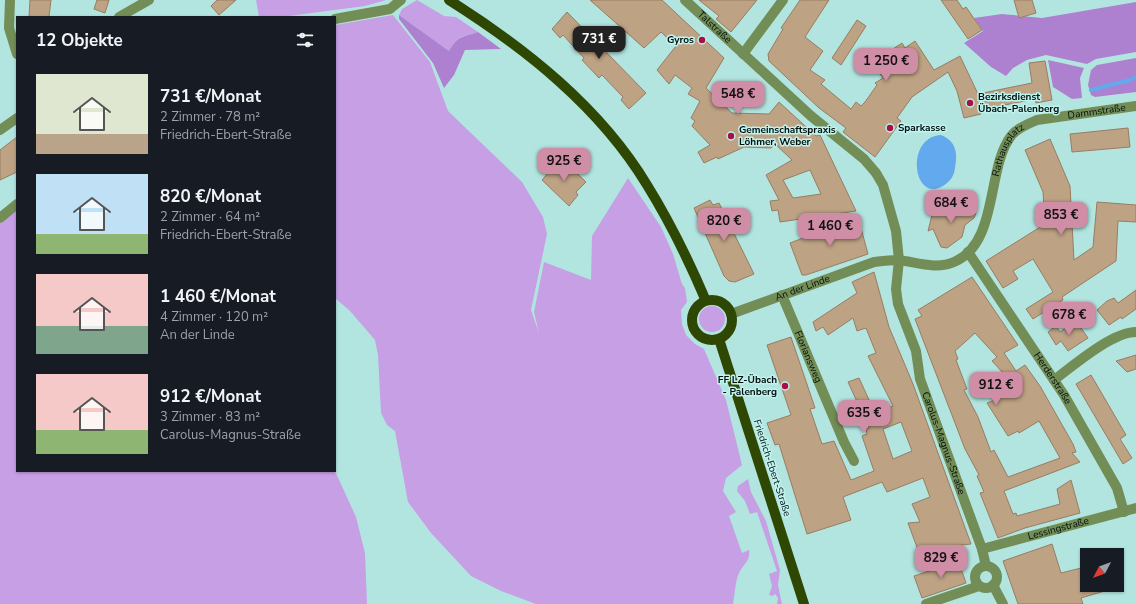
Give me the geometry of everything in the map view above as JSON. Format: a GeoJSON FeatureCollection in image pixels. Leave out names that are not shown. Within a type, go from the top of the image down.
{"type":"FeatureCollection","features":[{"type":"Feature","properties":{"kind":"main road"},"geometry":{"type":"LineString","coordinates":[[449,0],[499,34],[542,67],[573,95],[601,124],[647,184],[686,252],[706,301]]}},
{"type":"Feature","properties":{"kind":"main road"},"geometry":{"type":"LineString","coordinates":[[714,300],[721,302],[728,307],[731,314],[732,322],[730,329],[719,339],[711,340],[703,338],[694,326],[693,318],[695,311],[699,305],[706,301],[714,300]]}},
{"type":"Feature","properties":{"kind":"main road","name":"Friedrich-Ebert-Straße"},"geometry":{"type":"LineString","coordinates":[[719,339],[804,604]]}},
{"type":"Feature","properties":{"kind":"street"},"geometry":{"type":"LineString","coordinates":[[10,0],[9,28],[16,51]]}},
{"type":"Feature","properties":{"kind":"street"},"geometry":{"type":"LineString","coordinates":[[121,16],[149,0]]}},
{"type":"Feature","properties":{"kind":"street"},"geometry":{"type":"LineString","coordinates":[[336,19],[390,9],[401,0]]}},
{"type":"Feature","properties":{"kind":"street","name":"Talstraße"},"geometry":{"type":"LineString","coordinates":[[685,0],[829,131],[864,159],[876,173],[883,185],[896,231],[899,260]]}},
{"type":"Feature","properties":{"kind":"street"},"geometry":{"type":"LineString","coordinates":[[743,54],[783,0]]}},
{"type":"Feature","properties":{"kind":"street","name":"Dammstraße"},"geometry":{"type":"LineString","coordinates":[[1056,117],[1136,106]]}},
{"type":"Feature","properties":{"kind":"street","name":"Rathausplatz"},"geometry":{"type":"LineString","coordinates":[[874,262],[899,260],[938,266],[955,262],[968,252],[976,242],[984,226],[1002,153],[1012,134],[1024,125],[1037,120],[1056,117]]}},
{"type":"Feature","properties":{"kind":"street"},"geometry":{"type":"LineString","coordinates":[[0,130],[16,119]]}},
{"type":"Feature","properties":{"kind":"street"},"geometry":{"type":"LineString","coordinates":[[0,218],[16,205]]}},
{"type":"Feature","properties":{"kind":"street","name":"Herderstraße"},"geometry":{"type":"LineString","coordinates":[[968,252],[1054,380],[1117,488],[1124,512]]}},
{"type":"Feature","properties":{"kind":"street","name":"Carolus-Magnus-Straße"},"geometry":{"type":"LineString","coordinates":[[899,260],[896,288],[898,304],[916,351],[920,379],[982,549],[986,566],[992,569],[996,574],[996,580],[993,585],[1003,604]]}},
{"type":"Feature","properties":{"kind":"street","name":"An der Linde"},"geometry":{"type":"LineString","coordinates":[[731,314],[874,262]]}},
{"type":"Feature","properties":{"kind":"street","name":"Floriansweg"},"geometry":{"type":"LineString","coordinates":[[782,296],[844,442],[854,461]]}},
{"type":"Feature","properties":{"kind":"street"},"geometry":{"type":"LineString","coordinates":[[1054,380],[1109,340],[1127,332],[1136,332]]}},
{"type":"Feature","properties":{"kind":"street","name":"Lessingstraße"},"geometry":{"type":"LineString","coordinates":[[982,549],[1136,508]]}},
{"type":"Feature","properties":{"kind":"street"},"geometry":{"type":"LineString","coordinates":[[979,586],[975,575],[980,568],[986,566]]}},
{"type":"Feature","properties":{"kind":"street"},"geometry":{"type":"LineString","coordinates":[[926,604],[979,586],[987,588],[993,585]]}},
{"type":"Feature","properties":{"kind":"shaded area"},"geometry":{"type":"Polygon","coordinates":[[[256,0],[386,0],[365,6],[289,16],[259,16],[256,0]]]}},
{"type":"Feature","properties":{"kind":"shaded area"},"geometry":{"type":"Polygon","coordinates":[[[417,0],[444,16],[456,17],[478,32],[461,37],[449,51],[399,15],[402,9],[417,0]]]}},
{"type":"Feature","properties":{"kind":"shaded area"},"geometry":{"type":"Polygon","coordinates":[[[1136,2],[1136,52],[1096,59],[1087,64],[1046,55],[1027,60],[1013,68],[1006,76],[991,67],[964,43],[983,31],[974,18],[1002,14],[1042,18],[1136,2]]]}},
{"type":"Feature","properties":{"kind":"shaded area"},"geometry":{"type":"Polygon","coordinates":[[[393,15],[430,62],[448,111],[522,182],[543,217],[547,234],[531,310],[539,333],[534,312],[544,262],[591,280],[592,236],[628,178],[661,227],[673,254],[682,284],[685,288],[687,302],[681,310],[682,324],[686,335],[695,344],[704,349],[726,400],[742,465],[726,478],[723,491],[736,512],[729,516],[742,553],[749,550],[748,560],[738,577],[733,604],[536,604],[501,591],[471,576],[431,533],[408,502],[395,431],[387,425],[381,413],[378,355],[375,340],[350,311],[336,299],[336,25],[393,15]]]}},
{"type":"Feature","properties":{"kind":"shaded area"},"geometry":{"type":"Polygon","coordinates":[[[399,15],[449,51],[458,40],[464,36],[478,32],[501,49],[465,50],[454,75],[444,88],[433,63],[399,19],[399,15]]]}},
{"type":"Feature","properties":{"kind":"shaded area"},"geometry":{"type":"Polygon","coordinates":[[[1136,58],[1136,92],[1095,97],[1091,95],[1088,85],[1091,70],[1097,65],[1136,58]]]}},
{"type":"Feature","properties":{"kind":"shaded area"},"geometry":{"type":"Polygon","coordinates":[[[1048,60],[1084,68],[1080,78],[1082,98],[1072,99],[1053,87],[1048,60]]]}},
{"type":"Feature","properties":{"kind":"shaded area"},"geometry":{"type":"Polygon","coordinates":[[[16,209],[16,472],[335,472],[356,517],[365,553],[367,604],[0,604],[0,221],[16,209]]]}},
{"type":"Feature","properties":{"kind":"shaded area"},"geometry":{"type":"Polygon","coordinates":[[[712,306],[721,310],[725,319],[721,328],[712,332],[703,328],[699,319],[703,310],[712,306]]]}},
{"type":"Feature","properties":{"kind":"shaded area"},"geometry":{"type":"Polygon","coordinates":[[[748,479],[751,492],[766,521],[780,570],[778,585],[782,604],[777,604],[778,598],[775,594],[773,596],[769,595],[772,586],[769,574],[777,571],[757,512],[750,514],[745,501],[737,491],[738,486],[748,479]]]}},
{"type":"Feature","properties":{"kind":"water"},"geometry":{"type":"Polygon","coordinates":[[[941,135],[953,144],[956,153],[956,163],[951,179],[941,187],[931,189],[924,185],[919,177],[917,167],[918,156],[922,146],[930,138],[941,135]]]}},
{"type":"Feature","properties":{"kind":"building"},"geometry":{"type":"Polygon","coordinates":[[[30,0],[51,0],[49,16],[29,16],[30,0]]]}},
{"type":"Feature","properties":{"kind":"building"},"geometry":{"type":"Polygon","coordinates":[[[97,0],[109,0],[105,13],[94,9],[97,0]]]}},
{"type":"Feature","properties":{"kind":"building"},"geometry":{"type":"Polygon","coordinates":[[[217,0],[236,0],[219,15],[211,6],[217,0]]]}},
{"type":"Feature","properties":{"kind":"building"},"geometry":{"type":"Polygon","coordinates":[[[590,0],[662,0],[724,58],[706,88],[732,113],[769,114],[779,102],[816,136],[820,135],[856,211],[780,222],[778,210],[772,211],[770,201],[779,200],[766,175],[792,160],[775,144],[771,148],[744,147],[718,159],[717,157],[704,163],[698,152],[710,145],[692,126],[695,121],[691,118],[700,101],[688,94],[692,88],[675,75],[669,84],[657,70],[676,46],[661,32],[644,48],[590,0]],[[810,170],[783,180],[793,198],[821,194],[810,170]]]}},
{"type":"Feature","properties":{"kind":"building"},"geometry":{"type":"Polygon","coordinates":[[[699,0],[757,0],[731,32],[716,19],[719,16],[699,0]]]}},
{"type":"Feature","properties":{"kind":"building"},"geometry":{"type":"Polygon","coordinates":[[[800,0],[829,0],[805,37],[823,51],[810,70],[825,80],[821,84],[851,109],[856,102],[861,106],[877,85],[875,83],[883,78],[879,72],[887,66],[881,57],[902,43],[905,48],[915,41],[934,70],[960,56],[978,94],[1032,83],[1029,63],[1045,61],[1052,100],[1036,103],[1035,99],[980,110],[981,114],[964,118],[957,91],[948,72],[912,97],[897,118],[901,121],[875,157],[843,132],[846,128],[819,108],[769,61],[768,54],[783,29],[781,28],[800,0]]]}},
{"type":"Feature","properties":{"kind":"building"},"geometry":{"type":"Polygon","coordinates":[[[941,0],[957,0],[963,9],[966,7],[982,30],[968,39],[941,0]]]}},
{"type":"Feature","properties":{"kind":"building"},"geometry":{"type":"Polygon","coordinates":[[[1014,0],[1032,0],[1036,13],[1019,18],[1014,0]]]}},
{"type":"Feature","properties":{"kind":"building"},"geometry":{"type":"Polygon","coordinates":[[[567,12],[646,93],[629,109],[621,100],[623,97],[602,75],[599,78],[582,60],[584,58],[563,35],[560,38],[552,29],[567,12]]]}},
{"type":"Feature","properties":{"kind":"building"},"geometry":{"type":"Polygon","coordinates":[[[857,20],[866,26],[841,65],[832,58],[857,20]]]}},
{"type":"Feature","properties":{"kind":"building"},"geometry":{"type":"Polygon","coordinates":[[[1128,128],[1130,147],[1072,152],[1070,134],[1128,128]]]}},
{"type":"Feature","properties":{"kind":"building"},"geometry":{"type":"Polygon","coordinates":[[[16,138],[16,172],[0,180],[0,150],[16,138]]]}},
{"type":"Feature","properties":{"kind":"building"},"geometry":{"type":"Polygon","coordinates":[[[1050,139],[1070,186],[1074,260],[1093,247],[1097,202],[1136,205],[1136,222],[1118,221],[1116,261],[1062,297],[1063,300],[1033,319],[1026,309],[1053,292],[1033,259],[1013,271],[1018,279],[1003,288],[986,261],[1045,224],[1043,192],[1025,150],[1050,139]]]}},
{"type":"Feature","properties":{"kind":"building"},"geometry":{"type":"Polygon","coordinates":[[[561,158],[586,182],[576,192],[578,195],[569,206],[542,180],[561,158]]]}},
{"type":"Feature","properties":{"kind":"building"},"geometry":{"type":"Polygon","coordinates":[[[710,200],[713,205],[719,203],[754,274],[735,282],[729,281],[724,276],[694,208],[710,200]]]}},
{"type":"Feature","properties":{"kind":"building"},"geometry":{"type":"Polygon","coordinates":[[[964,202],[969,204],[976,213],[974,218],[965,225],[962,237],[947,248],[941,247],[933,229],[928,231],[932,215],[942,208],[950,211],[964,202]]]}},
{"type":"Feature","properties":{"kind":"building"},"geometry":{"type":"Polygon","coordinates":[[[858,217],[868,254],[806,275],[802,275],[790,243],[858,217]]]}},
{"type":"Feature","properties":{"kind":"building"},"geometry":{"type":"Polygon","coordinates":[[[874,272],[889,327],[913,384],[971,544],[918,550],[908,523],[920,522],[912,504],[930,497],[923,478],[887,492],[882,482],[843,497],[851,520],[807,534],[779,444],[775,445],[767,423],[791,415],[767,345],[791,337],[815,408],[810,409],[822,444],[834,441],[851,480],[874,471],[862,436],[867,434],[866,429],[869,428],[848,382],[859,378],[875,413],[893,406],[868,356],[876,353],[866,328],[857,331],[853,318],[828,335],[823,327],[816,331],[813,322],[857,293],[852,282],[874,272]],[[901,422],[883,429],[893,459],[912,451],[901,422]]]}},
{"type":"Feature","properties":{"kind":"building"},"geometry":{"type":"Polygon","coordinates":[[[972,277],[1018,345],[1004,353],[1016,371],[1025,365],[1040,386],[1073,444],[1076,452],[1072,453],[1080,462],[1004,491],[1013,514],[1016,513],[1017,516],[1060,504],[1057,489],[1071,480],[1080,513],[1025,528],[998,538],[980,493],[984,492],[977,476],[979,475],[965,449],[915,319],[922,316],[918,310],[972,277]],[[975,333],[955,351],[958,359],[956,360],[967,389],[964,390],[978,417],[991,452],[994,450],[1008,477],[1060,458],[1039,421],[1019,433],[1018,431],[1008,436],[987,403],[1011,394],[999,376],[1003,373],[992,361],[997,357],[975,333]]]}},
{"type":"Feature","properties":{"kind":"building"},"geometry":{"type":"Polygon","coordinates":[[[1136,290],[1136,309],[1122,319],[1121,317],[1109,325],[1097,310],[1107,301],[1114,298],[1118,303],[1136,290]]]}},
{"type":"Feature","properties":{"kind":"building"},"geometry":{"type":"Polygon","coordinates":[[[1076,321],[1088,338],[1068,351],[1061,341],[1056,345],[1048,332],[1056,326],[1060,332],[1076,321]]]}},
{"type":"Feature","properties":{"kind":"building"},"geometry":{"type":"Polygon","coordinates":[[[1136,355],[1136,369],[1127,372],[1116,361],[1136,355]]]}},
{"type":"Feature","properties":{"kind":"building"},"geometry":{"type":"Polygon","coordinates":[[[1091,375],[1126,435],[1120,439],[1132,458],[1123,464],[1076,384],[1091,375]]]}},
{"type":"Feature","properties":{"kind":"building"},"geometry":{"type":"Polygon","coordinates":[[[1052,544],[1061,573],[1080,568],[1080,592],[1101,592],[1081,598],[1083,604],[1018,604],[1003,561],[1052,544]]]}},
{"type":"Feature","properties":{"kind":"building"},"geometry":{"type":"Polygon","coordinates":[[[957,557],[966,583],[922,598],[914,576],[948,565],[946,560],[957,557]]]}},
{"type":"Feature","properties":{"kind":"waterway"},"geometry":{"type":"LineString","coordinates":[[1091,90],[1130,80],[1136,77]]}},
{"type":"Feature","properties":{"kind":"place","name":"Gyros"},"geometry":{"type":"Point","coordinates":[702,40]}},
{"type":"Feature","properties":{"kind":"place","name":"Bezirksdienst Übach-Palenberg"},"geometry":{"type":"Point","coordinates":[970,103]}},
{"type":"Feature","properties":{"kind":"place","name":"Sparkasse"},"geometry":{"type":"Point","coordinates":[890,128]}},
{"type":"Feature","properties":{"kind":"place","name":"Gemeinschaftspraxis Löhmer, Weber"},"geometry":{"type":"Point","coordinates":[731,136]}},
{"type":"Feature","properties":{"kind":"place","name":"FF LZ-Übach - Palenberg"},"geometry":{"type":"Point","coordinates":[785,386]}}]}
